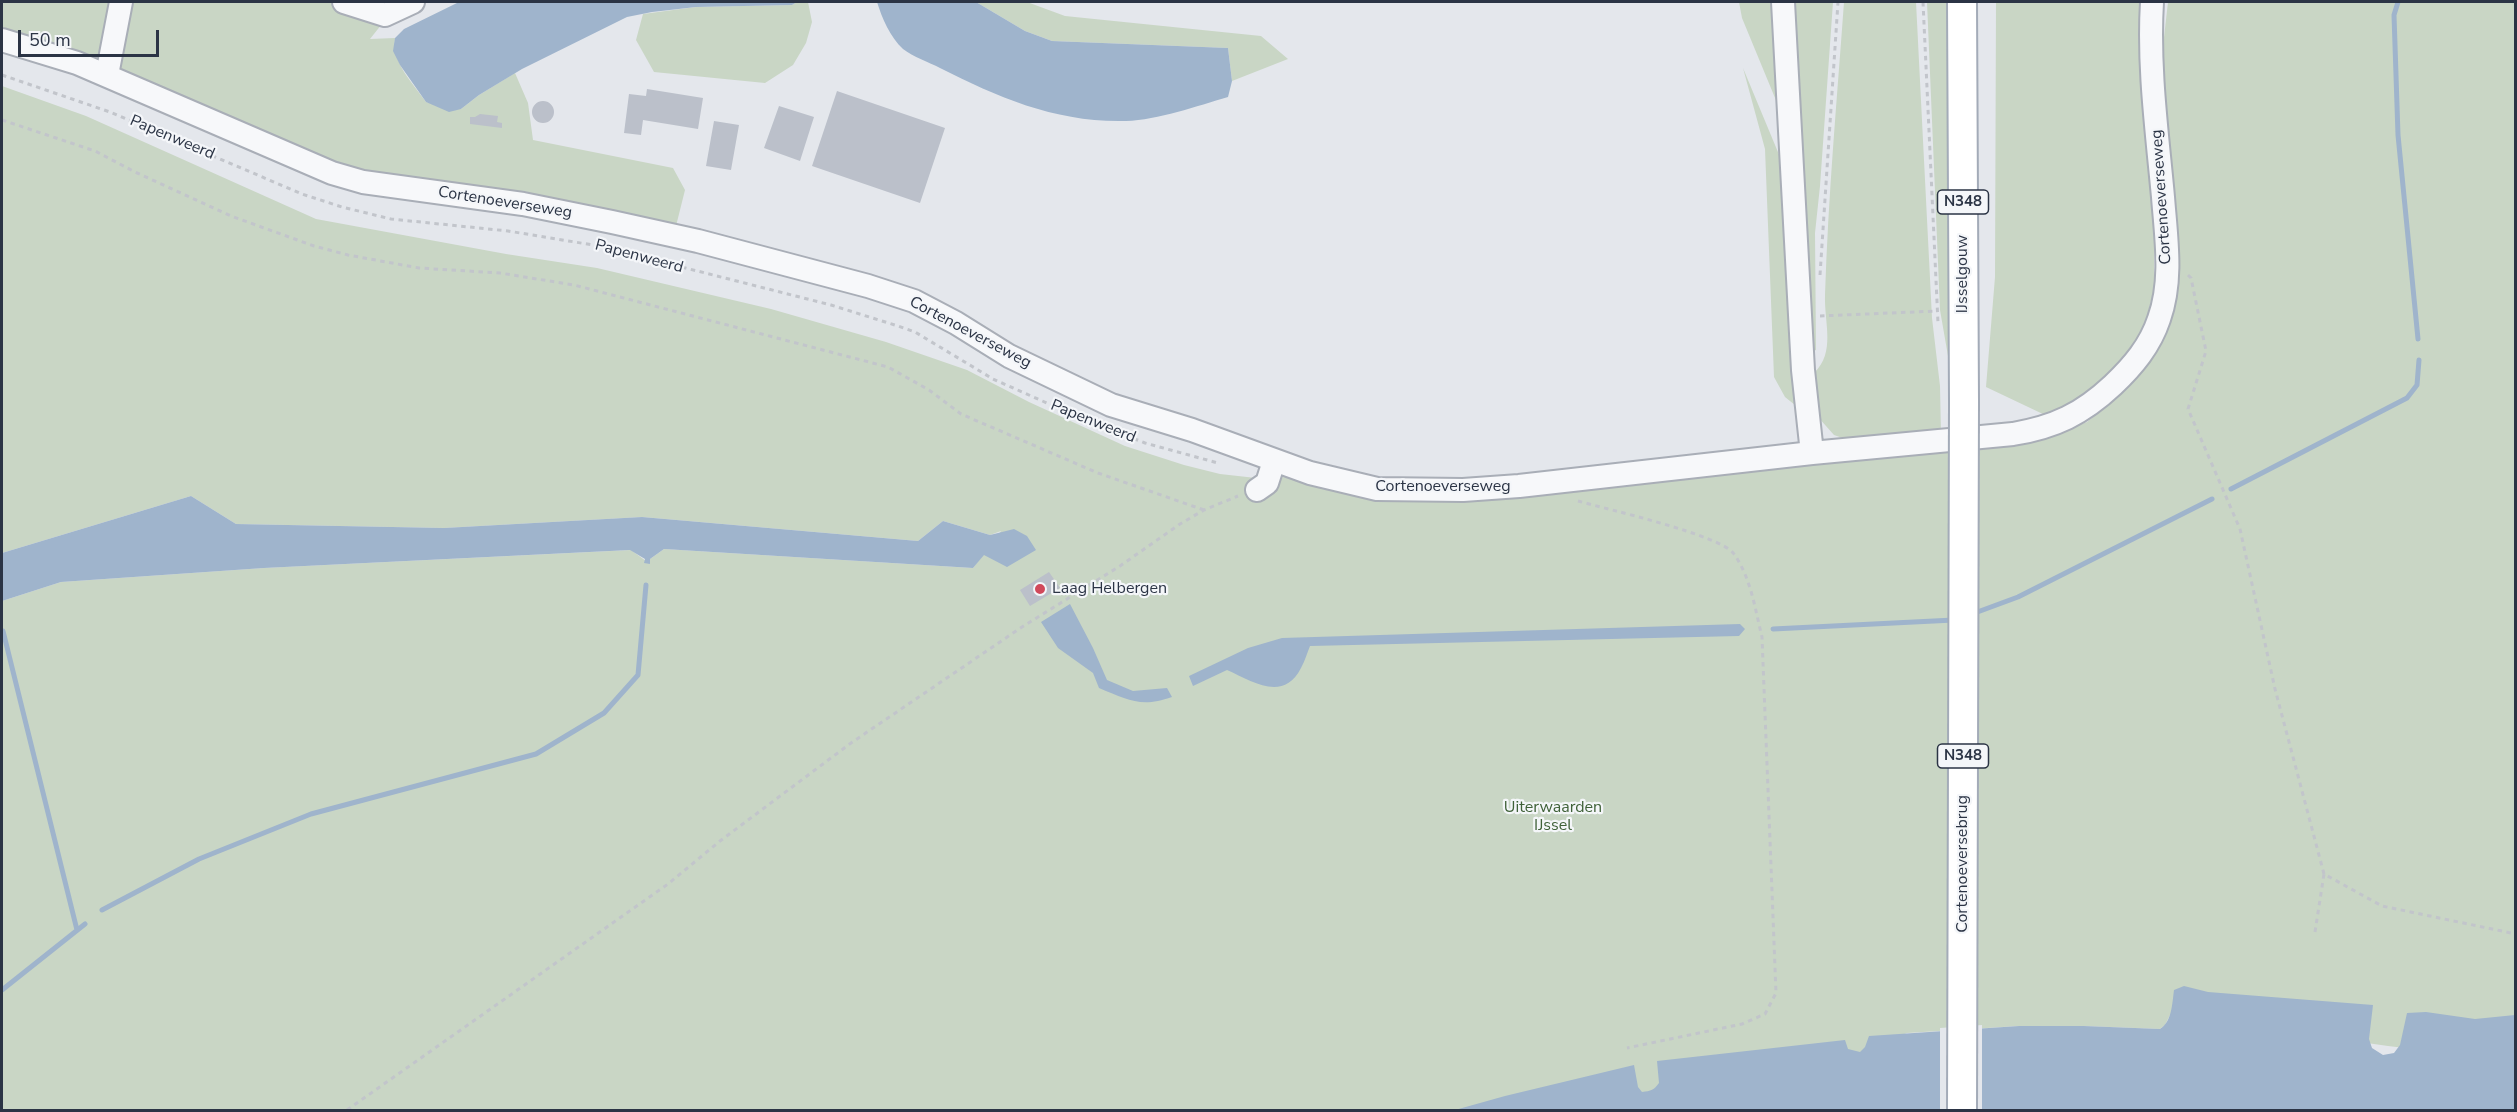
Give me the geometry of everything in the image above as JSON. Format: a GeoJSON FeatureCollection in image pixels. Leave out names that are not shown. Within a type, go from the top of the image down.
{"type":"FeatureCollection","features":[{"type":"Feature","properties":{"kind":"main road","name":"IJsselgouw"},"geometry":{"type":"LineString","coordinates":[[1962,2],[1964,402]]}},
{"type":"Feature","properties":{"kind":"main road","name":"Cortenoeversebrug"},"geometry":{"type":"LineString","coordinates":[[1962,1110],[1964,402]]}},
{"type":"Feature","properties":{"kind":"street"},"geometry":{"type":"LineString","coordinates":[[106,75],[121,2]]}},
{"type":"Feature","properties":{"kind":"street"},"geometry":{"type":"LineString","coordinates":[[344,2],[385,15],[413,2]]}},
{"type":"Feature","properties":{"kind":"street"},"geometry":{"type":"LineString","coordinates":[[1783,2],[1803,370],[1812,453]]}},
{"type":"Feature","properties":{"kind":"street","name":"Cortenoeverseweg"},"geometry":{"type":"LineString","coordinates":[[2,40],[77,63],[332,173],[363,182],[567,212],[698,241],[868,286],[914,301],[956,323],[1009,356],[1111,405],[1192,430],[1274,461],[1333,480],[1377,489],[1463,490],[2013,434],[2042,429],[2068,418],[2093,403],[2135,364],[2160,317],[2168,270],[2153,73],[2152,2]]}},
{"type":"Feature","properties":{"kind":"street"},"geometry":{"type":"LineString","coordinates":[[1257,490],[1267,483],[1274,461]]}},
{"type":"Feature","properties":{"kind":"path"},"geometry":{"type":"LineString","coordinates":[[1820,277],[1838,2]]}},
{"type":"Feature","properties":{"kind":"path","name":"IJsselgouw"},"geometry":{"type":"LineString","coordinates":[[1820,306],[1820,316],[1937,311],[1923,2]]}},
{"type":"Feature","properties":{"kind":"path","name":"Papenweerd"},"geometry":{"type":"LineString","coordinates":[[2,75],[110,112],[302,194],[342,207],[391,219],[508,231],[599,246],[831,305],[898,326],[915,332],[993,379],[1067,412],[1144,443],[1225,464]]}},
{"type":"Feature","properties":{"kind":"path"},"geometry":{"type":"LineString","coordinates":[[2,120],[69,141],[231,216],[314,246],[418,268],[500,273],[574,285],[888,367],[928,390],[961,414],[1098,473],[1204,510]]}},
{"type":"Feature","properties":{"kind":"path"},"geometry":{"type":"LineString","coordinates":[[2167,249],[2191,278],[2206,351],[2188,409],[2240,529],[2275,688],[2324,874],[2315,932]]}},
{"type":"Feature","properties":{"kind":"path"},"geometry":{"type":"LineString","coordinates":[[346,1110],[668,884],[720,841],[851,743],[1022,627],[1081,591],[1180,524],[1204,510],[1257,490]]}},
{"type":"Feature","properties":{"kind":"path"},"geometry":{"type":"LineString","coordinates":[[1569,498],[1702,536],[1733,552],[1748,581],[1762,637],[1776,993],[1766,1014],[1742,1024],[1627,1048]]}},
{"type":"Feature","properties":{"kind":"path"},"geometry":{"type":"LineString","coordinates":[[2324,874],[2382,906],[2516,934]]}},
{"type":"Feature","properties":{"kind":"green space"},"geometry":{"type":"Polygon","coordinates":[[[2,2],[409,2],[393,10],[370,39],[395,38],[400,64],[426,102],[461,109],[515,73],[528,103],[533,140],[673,168],[685,190],[675,230],[353,170],[2,35],[2,2]]]}},
{"type":"Feature","properties":{"kind":"green space"},"geometry":{"type":"Polygon","coordinates":[[[797,2],[808,2],[812,22],[806,43],[793,65],[765,83],[654,72],[636,40],[643,14],[696,7],[792,5],[797,2]]]}},
{"type":"Feature","properties":{"kind":"green space"},"geometry":{"type":"Polygon","coordinates":[[[976,2],[1027,2],[1065,16],[1261,36],[1288,59],[1232,81],[1228,48],[1052,41],[1025,31],[976,2]]]}},
{"type":"Feature","properties":{"kind":"green space"},"geometry":{"type":"Polygon","coordinates":[[[1739,2],[1778,2],[1780,110],[1742,18],[1739,2]]]}},
{"type":"Feature","properties":{"kind":"green space"},"geometry":{"type":"Polygon","coordinates":[[[1795,2],[1833,2],[1815,233],[1816,350],[1811,352],[1798,120],[1795,2]]]}},
{"type":"Feature","properties":{"kind":"green space"},"geometry":{"type":"Polygon","coordinates":[[[1844,2],[1916,2],[1932,318],[1940,386],[1941,435],[1854,442],[1834,435],[1818,417],[1814,373],[1821,365],[1827,346],[1826,258],[1844,2]]]}},
{"type":"Feature","properties":{"kind":"green space"},"geometry":{"type":"Polygon","coordinates":[[[1927,2],[1948,2],[1948,356],[1940,310],[1927,2]]]}},
{"type":"Feature","properties":{"kind":"green space"},"geometry":{"type":"Polygon","coordinates":[[[1996,2],[2146,2],[2154,212],[2154,289],[2144,328],[2120,366],[2083,399],[2045,415],[1986,387],[1995,277],[1996,2]]]}},
{"type":"Feature","properties":{"kind":"green space","name":"Uiterwaarden IJssel"},"geometry":{"type":"Polygon","coordinates":[[[2168,2],[2515,2],[2515,1061],[2388,1046],[2170,1015],[2160,1029],[2019,1026],[1907,1033],[1857,1054],[1595,1110],[2,1110],[2,601],[61,582],[264,568],[631,550],[650,564],[650,559],[664,549],[973,568],[1001,531],[990,535],[943,521],[918,541],[642,517],[444,528],[236,524],[191,496],[2,553],[2,86],[86,116],[316,219],[506,254],[597,268],[771,309],[886,342],[967,370],[1029,402],[1125,446],[1184,465],[1220,474],[1256,478],[1288,477],[1371,492],[2049,437],[2087,422],[2119,395],[2148,363],[2177,224],[2162,55],[2168,2]]]}},
{"type":"Feature","properties":{"kind":"green space"},"geometry":{"type":"Polygon","coordinates":[[[1743,68],[1780,157],[1800,409],[1785,397],[1774,377],[1765,149],[1743,68]]]}},
{"type":"Feature","properties":{"kind":"water"},"geometry":{"type":"Polygon","coordinates":[[[459,2],[797,2],[792,5],[696,7],[627,17],[522,69],[479,95],[461,109],[449,112],[426,102],[393,51],[395,38],[404,29],[459,2]]]}},
{"type":"Feature","properties":{"kind":"water"},"geometry":{"type":"Polygon","coordinates":[[[877,2],[976,2],[1025,31],[1052,41],[1228,48],[1232,81],[1228,97],[1151,118],[1101,121],[1053,113],[1030,107],[984,89],[907,52],[890,33],[877,2]]]}},
{"type":"Feature","properties":{"kind":"water"},"geometry":{"type":"Polygon","coordinates":[[[191,496],[236,524],[444,528],[642,517],[918,541],[943,521],[990,535],[1014,529],[1027,536],[1036,550],[1007,567],[984,555],[973,568],[664,549],[650,559],[650,564],[644,563],[645,559],[630,550],[264,568],[61,582],[2,601],[2,553],[191,496]]]}},
{"type":"Feature","properties":{"kind":"water"},"geometry":{"type":"Polygon","coordinates":[[[1070,604],[1107,680],[1133,691],[1167,688],[1172,697],[1143,702],[1127,699],[1099,688],[1093,673],[1058,648],[1041,622],[1070,604]]]}},
{"type":"Feature","properties":{"kind":"water"},"geometry":{"type":"Polygon","coordinates":[[[1740,624],[1745,629],[1739,636],[1310,646],[1294,679],[1285,685],[1276,687],[1257,683],[1227,670],[1193,686],[1189,676],[1248,648],[1282,638],[1740,624]]]}},
{"type":"Feature","properties":{"kind":"water"},"geometry":{"type":"Polygon","coordinates":[[[2184,986],[2208,992],[2373,1005],[2369,1039],[2372,1048],[2383,1055],[2394,1053],[2400,1045],[2407,1013],[2426,1012],[2475,1019],[2515,1015],[2515,1110],[1455,1110],[1634,1065],[1638,1087],[1642,1092],[1648,1091],[1654,1089],[1659,1083],[1657,1061],[1845,1040],[1848,1049],[1860,1052],[1865,1047],[1869,1036],[2019,1026],[2160,1029],[2169,1017],[2174,990],[2184,986]]]}},
{"type":"Feature","properties":{"kind":"pier"},"geometry":{"type":"Polygon","coordinates":[[[1982,1025],[1982,1110],[1940,1110],[1940,1028],[1982,1025]]]}},
{"type":"Feature","properties":{"kind":"building"},"geometry":{"type":"Polygon","coordinates":[[[647,89],[703,98],[698,129],[643,120],[641,135],[624,133],[629,94],[646,96],[647,89]]]}},
{"type":"Feature","properties":{"kind":"building"},"geometry":{"type":"Polygon","coordinates":[[[837,91],[945,128],[920,203],[812,166],[837,91]]]}},
{"type":"Feature","properties":{"kind":"building"},"geometry":{"type":"Polygon","coordinates":[[[539,101],[547,101],[554,108],[554,116],[547,123],[539,123],[532,116],[532,108],[539,101]]]}},
{"type":"Feature","properties":{"kind":"building"},"geometry":{"type":"Polygon","coordinates":[[[779,106],[814,117],[800,161],[764,148],[779,106]]]}},
{"type":"Feature","properties":{"kind":"building"},"geometry":{"type":"Polygon","coordinates":[[[480,114],[498,116],[497,122],[502,123],[502,128],[470,124],[470,117],[480,114]]]}},
{"type":"Feature","properties":{"kind":"building"},"geometry":{"type":"Polygon","coordinates":[[[714,121],[739,125],[731,170],[706,166],[714,121]]]}},
{"type":"Feature","properties":{"kind":"building","name":"Laag Helbergen"},"geometry":{"type":"Polygon","coordinates":[[[1049,572],[1060,588],[1030,606],[1020,590],[1049,572]]]}},
{"type":"Feature","properties":{"kind":"waterway"},"geometry":{"type":"LineString","coordinates":[[2398,2],[2394,15],[2398,135],[2418,339]]}},
{"type":"Feature","properties":{"kind":"waterway"},"geometry":{"type":"LineString","coordinates":[[2231,489],[2407,398],[2417,385],[2419,360]]}},
{"type":"Feature","properties":{"kind":"waterway"},"geometry":{"type":"LineString","coordinates":[[1972,614],[2018,597],[2212,499]]}},
{"type":"Feature","properties":{"kind":"waterway"},"geometry":{"type":"LineString","coordinates":[[102,910],[199,859],[311,814],[536,754],[604,713],[638,675],[646,585]]}},
{"type":"Feature","properties":{"kind":"waterway"},"geometry":{"type":"LineString","coordinates":[[1773,629],[1954,620]]}},
{"type":"Feature","properties":{"kind":"waterway"},"geometry":{"type":"LineString","coordinates":[[3,631],[77,930]]}},
{"type":"Feature","properties":{"kind":"waterway"},"geometry":{"type":"LineString","coordinates":[[2,990],[85,924]]}},
{"type":"Feature","properties":{"kind":"place","name":"Laag Helbergen"},"geometry":{"type":"Point","coordinates":[1040,589]}}]}
